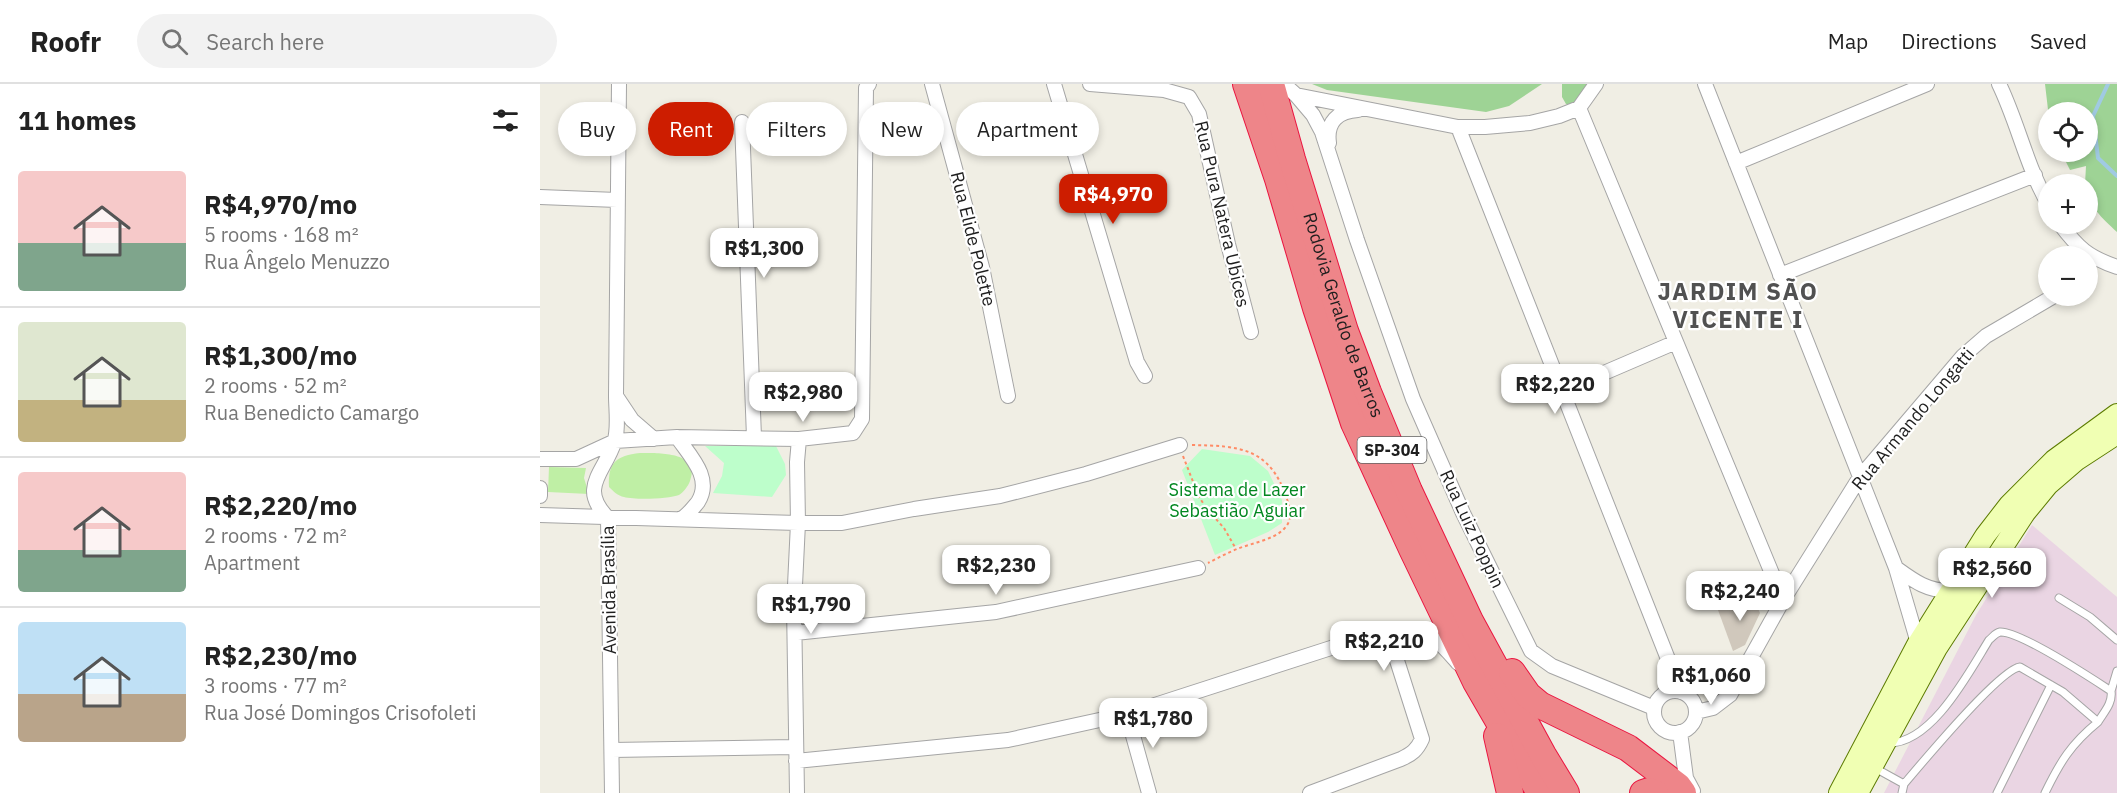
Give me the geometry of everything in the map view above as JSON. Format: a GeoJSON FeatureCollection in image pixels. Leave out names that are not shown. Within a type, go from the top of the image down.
{"type":"FeatureCollection","features":[{"type":"Feature","properties":{"kind":"highway","name":"Rodovia Geraldo de Barros"},"geometry":{"type":"LineString","coordinates":[[1246,84],[1354,423],[1476,682],[1540,793]]}},
{"type":"Feature","properties":{"kind":"highway","name":"Rodovia Geraldo de Barros"},"geometry":{"type":"LineString","coordinates":[[1271,84],[1345,331],[1368,392],[1470,621],[1566,793]]}},
{"type":"Feature","properties":{"kind":"highway"},"geometry":{"type":"LineString","coordinates":[[1424,520],[1452,563],[1482,622],[1528,695],[1540,705],[1628,748],[1678,786],[1683,793]]}},
{"type":"Feature","properties":{"kind":"highway"},"geometry":{"type":"LineString","coordinates":[[1489,706],[1510,793]]}},
{"type":"Feature","properties":{"kind":"highway"},"geometry":{"type":"LineString","coordinates":[[1643,793],[1648,791],[1654,793]]}},
{"type":"Feature","properties":{"kind":"main road"},"geometry":{"type":"LineString","coordinates":[[1858,793],[1864,763],[1918,644],[1985,536],[2030,482],[2054,460],[2117,414]]}},
{"type":"Feature","properties":{"kind":"main road"},"geometry":{"type":"LineString","coordinates":[[1839,793],[1884,743],[1937,648],[2025,513],[2048,485],[2077,460],[2117,434]]}},
{"type":"Feature","properties":{"kind":"street","name":"Avenida Brasília"},"geometry":{"type":"LineString","coordinates":[[612,793],[608,518],[597,503],[593,485],[615,441],[619,84]]}},
{"type":"Feature","properties":{"kind":"street","name":"Rua Elide Polette"},"geometry":{"type":"LineString","coordinates":[[932,84],[982,267],[1008,396]]}},
{"type":"Feature","properties":{"kind":"street"},"geometry":{"type":"LineString","coordinates":[[1054,84],[1137,362],[1145,376]]}},
{"type":"Feature","properties":{"kind":"street","name":"Rua Pura Natera Ubices"},"geometry":{"type":"LineString","coordinates":[[1090,84],[1155,88],[1189,97],[1199,114],[1228,244],[1251,332]]}},
{"type":"Feature","properties":{"kind":"street","name":"Rua Luiz Poppin"},"geometry":{"type":"LineString","coordinates":[[1284,84],[1313,115],[1322,132],[1413,399],[1463,513],[1531,651],[1552,666],[1654,708]]}},
{"type":"Feature","properties":{"kind":"street"},"geometry":{"type":"LineString","coordinates":[[1296,95],[1458,127],[1485,127],[1530,123],[1579,108],[1596,84]]}},
{"type":"Feature","properties":{"kind":"street"},"geometry":{"type":"LineString","coordinates":[[1705,84],[1896,568],[1918,644]]}},
{"type":"Feature","properties":{"kind":"street"},"geometry":{"type":"LineString","coordinates":[[1736,163],[1927,84]]}},
{"type":"Feature","properties":{"kind":"street"},"geometry":{"type":"LineString","coordinates":[[1999,84],[2018,126],[2038,184]]}},
{"type":"Feature","properties":{"kind":"street"},"geometry":{"type":"LineString","coordinates":[[540,459],[576,459],[615,441],[677,437],[799,439],[853,433],[862,418],[868,86]]}},
{"type":"Feature","properties":{"kind":"street"},"geometry":{"type":"LineString","coordinates":[[1579,108],[1783,600]]}},
{"type":"Feature","properties":{"kind":"street","name":"Rua Luiz Poppin"},"geometry":{"type":"LineString","coordinates":[[1336,174],[1328,134],[1330,125],[1338,115],[1347,110],[1370,109]]}},
{"type":"Feature","properties":{"kind":"street"},"geometry":{"type":"LineString","coordinates":[[742,122],[753,437]]}},
{"type":"Feature","properties":{"kind":"street"},"geometry":{"type":"LineString","coordinates":[[1458,127],[1681,692]]}},
{"type":"Feature","properties":{"kind":"street"},"geometry":{"type":"LineString","coordinates":[[1780,274],[2035,175]]}},
{"type":"Feature","properties":{"kind":"street"},"geometry":{"type":"LineString","coordinates":[[540,197],[617,200]]}},
{"type":"Feature","properties":{"kind":"street"},"geometry":{"type":"LineString","coordinates":[[2067,234],[2076,246]]}},
{"type":"Feature","properties":{"kind":"street"},"geometry":{"type":"LineString","coordinates":[[2098,264],[2117,267]]}},
{"type":"Feature","properties":{"kind":"street","name":"Rua Armando Longatti"},"geometry":{"type":"LineString","coordinates":[[1696,712],[1713,708],[1730,695],[1783,600],[1860,477],[1963,356],[1986,336],[2038,305]]}},
{"type":"Feature","properties":{"kind":"street"},"geometry":{"type":"LineString","coordinates":[[1562,391],[1676,342]]}},
{"type":"Feature","properties":{"kind":"street"},"geometry":{"type":"LineString","coordinates":[[616,396],[632,420],[654,439]]}},
{"type":"Feature","properties":{"kind":"street"},"geometry":{"type":"LineString","coordinates":[[677,437],[700,469],[703,479],[700,497],[687,516],[681,519]]}},
{"type":"Feature","properties":{"kind":"street"},"geometry":{"type":"LineString","coordinates":[[797,793],[794,606],[799,439]]}},
{"type":"Feature","properties":{"kind":"street"},"geometry":{"type":"LineString","coordinates":[[540,515],[798,524],[842,523],[1000,496],[1086,474],[1180,445]]}},
{"type":"Feature","properties":{"kind":"street"},"geometry":{"type":"LineString","coordinates":[[540,488],[540,496]]}},
{"type":"Feature","properties":{"kind":"street"},"geometry":{"type":"LineString","coordinates":[[795,633],[996,612],[1198,568]]}},
{"type":"Feature","properties":{"kind":"street"},"geometry":{"type":"LineString","coordinates":[[1896,568],[1918,584],[1935,590],[1950,591]]}},
{"type":"Feature","properties":{"kind":"street"},"geometry":{"type":"LineString","coordinates":[[1310,793],[1401,759],[1419,746],[1422,738],[1394,651],[1394,640],[1406,628],[1425,632],[1436,639],[1476,682]]}},
{"type":"Feature","properties":{"kind":"street"},"geometry":{"type":"LineString","coordinates":[[796,761],[1008,740],[1127,714],[1334,647]]}},
{"type":"Feature","properties":{"kind":"street"},"geometry":{"type":"LineString","coordinates":[[1667,692],[1681,692],[1692,699],[1696,712],[1691,725],[1680,732],[1666,731],[1656,721],[1654,708],[1657,701],[1667,692]]}},
{"type":"Feature","properties":{"kind":"street"},"geometry":{"type":"LineString","coordinates":[[1127,714],[1149,793]]}},
{"type":"Feature","properties":{"kind":"street"},"geometry":{"type":"LineString","coordinates":[[1680,732],[1686,778],[1694,793]]}},
{"type":"Feature","properties":{"kind":"street"},"geometry":{"type":"LineString","coordinates":[[612,750],[796,747]]}},
{"type":"Feature","properties":{"kind":"lane"},"geometry":{"type":"LineString","coordinates":[[2059,598],[2090,617],[2117,640]]}},
{"type":"Feature","properties":{"kind":"lane"},"geometry":{"type":"LineString","coordinates":[[1884,743],[1896,743],[1925,729],[1953,696],[1989,640],[2001,632],[2020,638],[2081,671],[2111,691]]}},
{"type":"Feature","properties":{"kind":"lane"},"geometry":{"type":"LineString","coordinates":[[1902,793],[1904,784],[1968,710],[2015,667],[2020,667],[2063,692],[2098,722]]}},
{"type":"Feature","properties":{"kind":"lane"},"geometry":{"type":"LineString","coordinates":[[2045,793],[2058,766],[2079,737],[2098,722],[2110,703],[2117,671]]}},
{"type":"Feature","properties":{"kind":"lane"},"geometry":{"type":"LineString","coordinates":[[1997,793],[2051,685]]}},
{"type":"Feature","properties":{"kind":"lane"},"geometry":{"type":"LineString","coordinates":[[1864,763],[1904,784]]}},
{"type":"Feature","properties":{"kind":"path"},"geometry":{"type":"LineString","coordinates":[[1198,568],[1236,549],[1275,535],[1289,522],[1290,515],[1286,497],[1272,467],[1262,457],[1228,446],[1180,445],[1199,497],[1224,528],[1236,549]]}},
{"type":"Feature","properties":{"kind":"shaded area"},"geometry":{"type":"Polygon","coordinates":[[[2032,525],[2117,597],[2117,793],[1884,793],[1976,615],[2032,525]]]}},
{"type":"Feature","properties":{"kind":"green space"},"geometry":{"type":"Polygon","coordinates":[[[1312,84],[1542,84],[1509,106],[1486,112],[1327,90],[1312,84]]]}},
{"type":"Feature","properties":{"kind":"green space"},"geometry":{"type":"Polygon","coordinates":[[[1562,84],[1601,84],[1573,107],[1566,104],[1562,97],[1562,84]]]}},
{"type":"Feature","properties":{"kind":"green space"},"geometry":{"type":"Polygon","coordinates":[[[2045,84],[2117,84],[2117,232],[2098,213],[2098,174],[2086,174],[2086,166],[2070,170],[2066,162],[2098,162],[2098,102],[2047,102],[2045,84]]]}},
{"type":"Feature","properties":{"kind":"green space"},"geometry":{"type":"Polygon","coordinates":[[[705,446],[776,446],[785,464],[786,475],[772,497],[713,493],[722,476],[724,463],[705,446]]]}},
{"type":"Feature","properties":{"kind":"green space","name":"Sistema de Lazer Sebastião Aguiar"},"geometry":{"type":"Polygon","coordinates":[[[1202,449],[1250,456],[1268,471],[1282,500],[1282,523],[1268,532],[1215,555],[1182,470],[1202,449]]]}},
{"type":"Feature","properties":{"kind":"green space"},"geometry":{"type":"Polygon","coordinates":[[[640,453],[676,456],[690,464],[692,471],[690,481],[684,491],[679,495],[652,499],[629,498],[614,492],[609,487],[612,466],[619,458],[640,453]]]}},
{"type":"Feature","properties":{"kind":"green space"},"geometry":{"type":"Polygon","coordinates":[[[549,467],[586,468],[584,478],[589,494],[548,492],[549,467]]]}},
{"type":"Feature","properties":{"kind":"building"},"geometry":{"type":"Polygon","coordinates":[[[1753,597],[1760,613],[1745,645],[1733,651],[1718,610],[1753,597]]]}},
{"type":"Feature","properties":{"kind":"waterway"},"geometry":{"type":"LineString","coordinates":[[2108,84],[2093,116],[2098,158],[2117,176]]}},
{"type":"Feature","properties":{"kind":"district","name":"JARDIM SÃO VICENTE I"},"geometry":{"type":"Point","coordinates":[1738,306]}}]}
